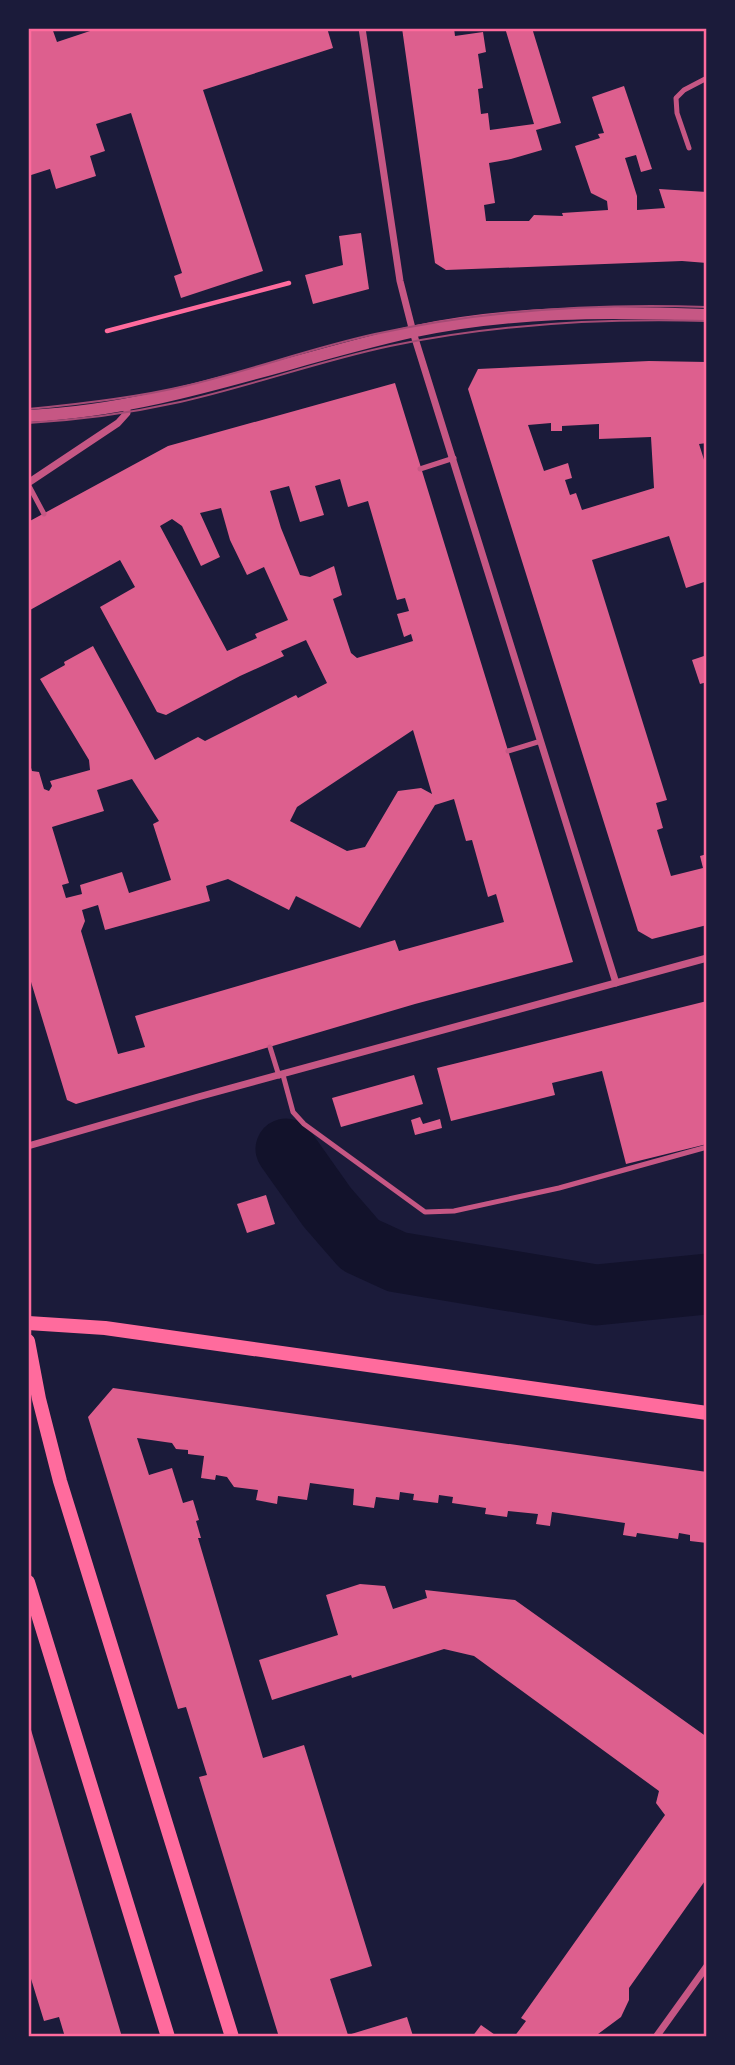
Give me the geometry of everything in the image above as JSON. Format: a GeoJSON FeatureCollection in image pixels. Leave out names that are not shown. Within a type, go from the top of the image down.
{"type":"FeatureCollection","features":[{"type":"Feature","properties":{"kind":"main road"},"geometry":{"type":"LineString","coordinates":[[28,1323],[104,1328],[707,1413]]}},
{"type":"Feature","properties":{"kind":"main road"},"geometry":{"type":"LineString","coordinates":[[28,1341],[39,1399],[60,1481],[232,2037]]}},
{"type":"Feature","properties":{"kind":"main road"},"geometry":{"type":"LineString","coordinates":[[28,1582],[168,2037]]}},
{"type":"Feature","properties":{"kind":"street"},"geometry":{"type":"LineString","coordinates":[[362,28],[400,281],[413,332],[616,983]]}},
{"type":"Feature","properties":{"kind":"street"},"geometry":{"type":"LineString","coordinates":[[28,416],[127,405],[177,396],[314,356],[413,332],[496,319],[580,313],[707,315]]}},
{"type":"Feature","properties":{"kind":"street"},"geometry":{"type":"LineString","coordinates":[[28,484],[118,423],[127,413],[127,405]]}},
{"type":"Feature","properties":{"kind":"street"},"geometry":{"type":"LineString","coordinates":[[28,1146],[707,958]]}},
{"type":"Feature","properties":{"kind":"street"},"geometry":{"type":"LineString","coordinates":[[656,2037],[707,1966]]}},
{"type":"Feature","properties":{"kind":"lane"},"geometry":{"type":"LineString","coordinates":[[689,148],[677,113],[676,98],[684,90],[707,78]]}},
{"type":"Feature","properties":{"kind":"lane"},"geometry":{"type":"LineString","coordinates":[[420,469],[454,458]]}},
{"type":"Feature","properties":{"kind":"lane"},"geometry":{"type":"LineString","coordinates":[[28,484],[44,514]]}},
{"type":"Feature","properties":{"kind":"lane"},"geometry":{"type":"LineString","coordinates":[[508,751],[541,741]]}},
{"type":"Feature","properties":{"kind":"lane"},"geometry":{"type":"LineString","coordinates":[[270,1047],[293,1112],[304,1124],[425,1212],[454,1211],[559,1188],[707,1147]]}},
{"type":"Feature","properties":{"kind":"path"},"geometry":{"type":"LineString","coordinates":[[107,331],[289,283]]}},
{"type":"Feature","properties":{"kind":"building"},"geometry":{"type":"Polygon","coordinates":[[[28,28],[52,28],[57,42],[90,31],[89,28],[327,28],[333,48],[203,90],[263,271],[181,298],[174,276],[182,273],[131,113],[96,124],[105,151],[90,156],[96,176],[56,189],[50,169],[28,176],[28,28]]]}},
{"type":"Feature","properties":{"kind":"building"},"geometry":{"type":"Polygon","coordinates":[[[402,28],[454,28],[455,36],[483,32],[486,52],[478,54],[483,88],[478,89],[481,114],[488,113],[490,130],[534,124],[505,28],[532,28],[561,123],[536,130],[542,150],[489,163],[495,203],[484,205],[486,221],[529,221],[534,215],[563,216],[562,213],[608,210],[607,201],[591,193],[575,146],[600,138],[598,134],[604,133],[592,97],[624,86],[652,169],[641,172],[636,155],[625,158],[637,196],[637,210],[665,208],[659,189],[707,192],[707,263],[682,261],[446,270],[435,263],[402,28]]]}},
{"type":"Feature","properties":{"kind":"building"},"geometry":{"type":"Polygon","coordinates":[[[361,233],[369,289],[313,304],[305,275],[343,265],[339,236],[361,233]]]}},
{"type":"Feature","properties":{"kind":"building"},"geometry":{"type":"Polygon","coordinates":[[[649,361],[707,362],[707,443],[699,444],[707,469],[707,581],[686,588],[669,536],[592,560],[667,800],[656,803],[663,828],[657,830],[671,876],[703,868],[700,856],[707,854],[707,925],[652,939],[638,931],[468,389],[478,369],[649,361]],[[551,423],[528,425],[544,471],[568,463],[572,478],[565,480],[570,495],[576,493],[582,510],[654,488],[651,437],[599,439],[599,424],[562,426],[562,431],[551,431],[551,423]]]}},
{"type":"Feature","properties":{"kind":"building"},"geometry":{"type":"Polygon","coordinates":[[[395,383],[573,962],[415,1004],[76,1104],[67,1100],[28,972],[28,758],[32,771],[39,772],[44,789],[49,791],[52,786],[50,781],[90,770],[89,760],[40,679],[93,646],[155,760],[198,737],[205,741],[296,695],[298,698],[327,683],[306,640],[281,651],[284,656],[166,715],[157,712],[100,607],[135,587],[120,560],[30,610],[28,522],[168,446],[395,383]],[[340,479],[315,486],[324,515],[300,522],[289,486],[270,491],[300,575],[310,577],[334,566],[342,595],[333,599],[351,653],[357,658],[413,641],[411,634],[404,637],[397,614],[409,611],[405,598],[397,600],[368,501],[348,507],[340,479]],[[221,508],[200,513],[220,557],[201,566],[182,526],[172,519],[160,526],[227,651],[257,638],[255,634],[288,620],[264,567],[247,575],[230,540],[221,508]],[[413,730],[297,807],[290,821],[347,851],[365,847],[398,791],[421,788],[432,794],[413,730]],[[132,779],[97,790],[104,811],[52,827],[69,883],[62,885],[66,898],[82,894],[80,885],[122,872],[129,893],[171,880],[153,824],[159,821],[132,779]],[[454,799],[435,805],[360,928],[296,896],[289,910],[228,879],[206,886],[210,901],[105,930],[98,905],[82,910],[85,921],[81,931],[118,1054],[145,1047],[135,1016],[395,940],[399,951],[504,922],[496,894],[488,897],[472,840],[466,841],[454,799]]]}},
{"type":"Feature","properties":{"kind":"building"},"geometry":{"type":"Polygon","coordinates":[[[707,655],[707,682],[700,684],[692,660],[707,655]]]}},
{"type":"Feature","properties":{"kind":"building"},"geometry":{"type":"Polygon","coordinates":[[[707,1001],[707,1144],[626,1164],[602,1071],[552,1083],[555,1095],[451,1121],[437,1068],[707,1001]]]}},
{"type":"Feature","properties":{"kind":"building"},"geometry":{"type":"Polygon","coordinates":[[[414,1075],[423,1104],[341,1127],[332,1098],[414,1075]]]}},
{"type":"Feature","properties":{"kind":"building"},"geometry":{"type":"Polygon","coordinates":[[[420,1117],[423,1124],[440,1119],[442,1128],[415,1135],[411,1120],[420,1117]]]}},
{"type":"Feature","properties":{"kind":"building"},"geometry":{"type":"Polygon","coordinates":[[[266,1195],[275,1224],[247,1233],[237,1204],[266,1195]]]}},
{"type":"Feature","properties":{"kind":"building"},"geometry":{"type":"Polygon","coordinates":[[[113,1388],[707,1472],[707,1543],[690,1541],[690,1535],[679,1533],[678,1539],[637,1533],[636,1537],[623,1535],[625,1523],[552,1512],[550,1526],[536,1524],[538,1514],[508,1511],[507,1517],[485,1514],[486,1508],[452,1503],[453,1497],[439,1495],[438,1503],[413,1500],[414,1494],[400,1492],[399,1500],[376,1497],[374,1508],[353,1505],[354,1489],[310,1483],[307,1500],[278,1496],[277,1504],[256,1500],[258,1490],[234,1487],[227,1477],[216,1475],[215,1480],[201,1478],[204,1456],[188,1454],[188,1450],[176,1449],[172,1443],[137,1438],[149,1475],[172,1468],[183,1503],[193,1500],[199,1520],[196,1521],[201,1538],[198,1538],[263,1758],[304,1745],[372,1966],[330,1979],[348,2035],[407,2017],[413,2036],[279,2037],[199,1777],[207,1775],[186,1707],[178,1709],[88,1417],[113,1388]]]}},
{"type":"Feature","properties":{"kind":"building"},"geometry":{"type":"Polygon","coordinates":[[[360,1584],[385,1586],[393,1609],[427,1598],[425,1590],[515,1600],[707,1737],[707,1878],[629,1988],[629,2000],[621,2017],[594,2037],[514,2037],[526,2021],[521,2018],[665,1815],[656,1803],[659,1791],[474,1656],[444,1649],[272,1700],[259,1660],[338,1635],[326,1595],[360,1584]]]}},
{"type":"Feature","properties":{"kind":"building"},"geometry":{"type":"Polygon","coordinates":[[[29,1723],[122,2037],[65,2037],[59,2017],[44,2021],[28,1969],[29,1723]]]}},
{"type":"Feature","properties":{"kind":"building"},"geometry":{"type":"Polygon","coordinates":[[[481,2025],[498,2037],[472,2037],[481,2025]]]}},
{"type":"Feature","properties":{"kind":"waterway"},"geometry":{"type":"LineString","coordinates":[[286,1149],[327,1207],[360,1245],[397,1262],[596,1295],[707,1284]]}},
{"type":"Feature","properties":{"kind":"tram line"},"geometry":{"type":"LineString","coordinates":[[28,409],[166,390],[375,334],[458,319],[582,307],[707,307]]}},
{"type":"Feature","properties":{"kind":"tram line"},"geometry":{"type":"LineString","coordinates":[[28,423],[86,418],[161,406],[364,352],[429,338],[548,324],[707,321]]}}]}
